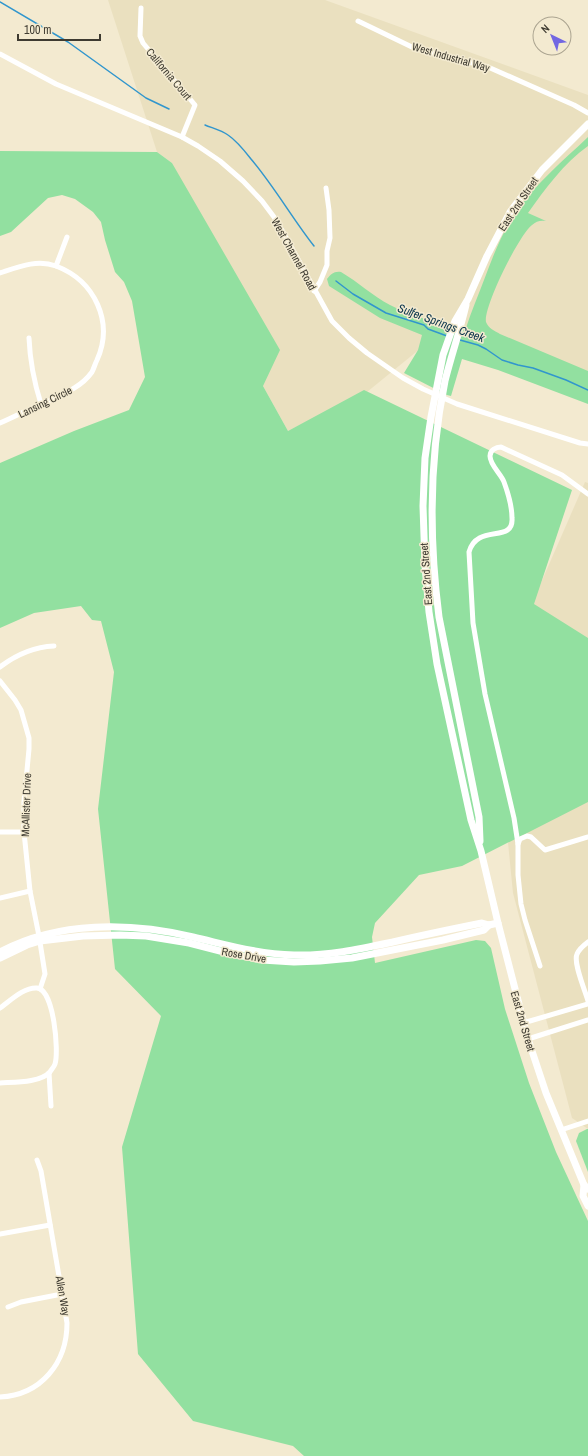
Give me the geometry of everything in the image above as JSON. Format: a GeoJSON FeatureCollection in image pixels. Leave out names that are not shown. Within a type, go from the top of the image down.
{"type":"FeatureCollection","features":[{"type":"Feature","properties":{"kind":"main road","name":"East 2nd Street"},"geometry":{"type":"LineString","coordinates":[[588,124],[542,170],[510,212],[496,237],[443,355],[425,458],[424,506],[425,565],[429,612],[437,664],[471,820],[481,851],[523,1024],[546,1093],[586,1187],[583,1196],[588,1206]]}},
{"type":"Feature","properties":{"kind":"main road","name":"East 2nd Street"},"geometry":{"type":"LineString","coordinates":[[459,322],[453,354],[445,382],[433,464],[433,557],[437,600],[445,651],[479,817],[481,851]]}},
{"type":"Feature","properties":{"kind":"main road","name":"Rose Drive"},"geometry":{"type":"LineString","coordinates":[[0,952],[55,932],[82,928],[134,928],[159,930],[263,953],[315,955],[352,950],[482,923],[489,925],[498,923]]}},
{"type":"Feature","properties":{"kind":"main road","name":"Rose Drive"},"geometry":{"type":"LineString","coordinates":[[0,958],[40,938]]}},
{"type":"Feature","properties":{"kind":"street","name":"California Court"},"geometry":{"type":"LineString","coordinates":[[141,8],[140,36],[143,43],[196,105],[182,138]]}},
{"type":"Feature","properties":{"kind":"street","name":"West Industrial Way"},"geometry":{"type":"LineString","coordinates":[[358,21],[414,48],[488,67],[574,105],[588,113]]}},
{"type":"Feature","properties":{"kind":"street","name":"West Channel Road"},"geometry":{"type":"LineString","coordinates":[[0,54],[56,84],[182,138],[198,146],[220,161],[243,181],[264,204],[283,232],[314,291],[332,321],[340,330],[388,368],[423,389],[457,404],[580,443],[588,444]]}},
{"type":"Feature","properties":{"kind":"street"},"geometry":{"type":"LineString","coordinates":[[314,291],[320,282],[327,265],[327,251],[330,238],[329,210],[326,188]]}},
{"type":"Feature","properties":{"kind":"street"},"geometry":{"type":"LineString","coordinates":[[56,266],[67,237]]}},
{"type":"Feature","properties":{"kind":"street","name":"Lansing Circle"},"geometry":{"type":"LineString","coordinates":[[0,273],[14,267],[28,264],[56,266],[82,282],[94,296],[100,309],[103,324],[103,340],[99,355],[92,372],[78,386],[66,394],[0,423]]}},
{"type":"Feature","properties":{"kind":"street"},"geometry":{"type":"LineString","coordinates":[[29,338],[30,358],[34,381],[41,404]]}},
{"type":"Feature","properties":{"kind":"street"},"geometry":{"type":"LineString","coordinates":[[540,966],[521,904],[518,874],[518,844],[508,786],[485,694],[473,623],[469,552],[470,546],[474,540],[505,532],[512,525],[506,489],[500,474],[491,460],[491,452],[494,448],[501,447],[562,475],[588,494]]}},
{"type":"Feature","properties":{"kind":"street"},"geometry":{"type":"LineString","coordinates":[[0,667],[27,650],[54,646]]}},
{"type":"Feature","properties":{"kind":"street","name":"McAllister Drive"},"geometry":{"type":"LineString","coordinates":[[0,681],[10,692],[21,710],[29,738],[24,802],[24,832],[30,891],[40,938],[45,974],[40,989]]}},
{"type":"Feature","properties":{"kind":"street"},"geometry":{"type":"LineString","coordinates":[[0,832],[24,832]]}},
{"type":"Feature","properties":{"kind":"street"},"geometry":{"type":"LineString","coordinates":[[518,844],[520,839],[527,836],[531,837],[545,850],[588,837]]}},
{"type":"Feature","properties":{"kind":"street"},"geometry":{"type":"LineString","coordinates":[[0,898],[30,891]]}},
{"type":"Feature","properties":{"kind":"street"},"geometry":{"type":"LineString","coordinates":[[523,1024],[588,1002],[576,962],[576,955],[588,942]]}},
{"type":"Feature","properties":{"kind":"street"},"geometry":{"type":"LineString","coordinates":[[0,1008],[25,991],[36,988],[40,989],[49,998],[53,1014],[56,1055],[55,1065],[49,1073],[40,1078],[22,1082],[0,1083]]}},
{"type":"Feature","properties":{"kind":"street"},"geometry":{"type":"LineString","coordinates":[[528,1039],[588,1020]]}},
{"type":"Feature","properties":{"kind":"street"},"geometry":{"type":"LineString","coordinates":[[49,1073],[51,1106]]}},
{"type":"Feature","properties":{"kind":"street"},"geometry":{"type":"LineString","coordinates":[[561,1130],[588,1121]]}},
{"type":"Feature","properties":{"kind":"street","name":"Allen Way"},"geometry":{"type":"LineString","coordinates":[[0,1397],[8,1397],[39,1384],[52,1371],[58,1362],[62,1354],[67,1333],[67,1323],[41,1171],[37,1160]]}},
{"type":"Feature","properties":{"kind":"street"},"geometry":{"type":"LineString","coordinates":[[0,1234],[50,1225]]}},
{"type":"Feature","properties":{"kind":"street"},"geometry":{"type":"LineString","coordinates":[[8,1307],[21,1302],[62,1294]]}},
{"type":"Feature","properties":{"kind":"shaded area"},"geometry":{"type":"Polygon","coordinates":[[[108,0],[325,0],[588,95],[588,394],[437,335],[367,392],[288,431],[263,386],[172,163],[157,152],[108,0]]]}},
{"type":"Feature","properties":{"kind":"shaded area"},"geometry":{"type":"Polygon","coordinates":[[[585,482],[588,483],[588,1129],[572,1118],[513,893],[503,792],[530,608],[585,482]]]}},
{"type":"Feature","properties":{"kind":"green space"},"geometry":{"type":"Polygon","coordinates":[[[588,137],[588,146],[563,168],[528,213],[546,221],[539,221],[534,224],[526,231],[519,242],[496,287],[490,302],[486,322],[490,328],[500,334],[588,371],[588,404],[498,370],[462,359],[451,396],[404,373],[418,350],[422,335],[380,318],[329,286],[327,279],[333,273],[341,272],[390,305],[427,320],[466,328],[494,253],[512,219],[525,200],[542,181],[588,137]]]}},
{"type":"Feature","properties":{"kind":"green space"},"geometry":{"type":"Polygon","coordinates":[[[0,151],[157,152],[172,163],[280,350],[263,386],[288,431],[364,390],[572,490],[534,604],[588,638],[588,802],[462,866],[419,875],[375,923],[372,937],[375,963],[476,940],[485,941],[491,948],[505,1009],[529,1083],[556,1152],[588,1221],[588,1456],[304,1456],[293,1446],[193,1421],[138,1354],[122,1147],[161,1016],[115,969],[98,809],[114,672],[101,621],[92,620],[81,606],[34,613],[0,628],[0,463],[74,431],[129,410],[145,377],[132,301],[124,282],[115,272],[101,222],[93,212],[75,199],[62,195],[48,198],[11,232],[0,236],[0,151]]]}},
{"type":"Feature","properties":{"kind":"green space"},"geometry":{"type":"Polygon","coordinates":[[[587,1129],[588,1172],[576,1141],[579,1133],[587,1129]]]}},
{"type":"Feature","properties":{"kind":"waterway","name":"Sulfer Springs Creek"},"geometry":{"type":"LineString","coordinates":[[0,2],[68,42],[146,98],[169,109]]}},
{"type":"Feature","properties":{"kind":"waterway","name":"Sulfer Springs Creek"},"geometry":{"type":"LineString","coordinates":[[205,125],[225,133],[240,146],[259,169],[314,246]]}},
{"type":"Feature","properties":{"kind":"waterway","name":"Sulfer Springs Creek"},"geometry":{"type":"LineString","coordinates":[[336,281],[353,294],[386,313],[424,325],[428,329],[447,336]]}},
{"type":"Feature","properties":{"kind":"waterway","name":"Sulfer Springs Creek"},"geometry":{"type":"LineString","coordinates":[[460,340],[478,345],[502,360],[533,368],[588,390]]}}]}
